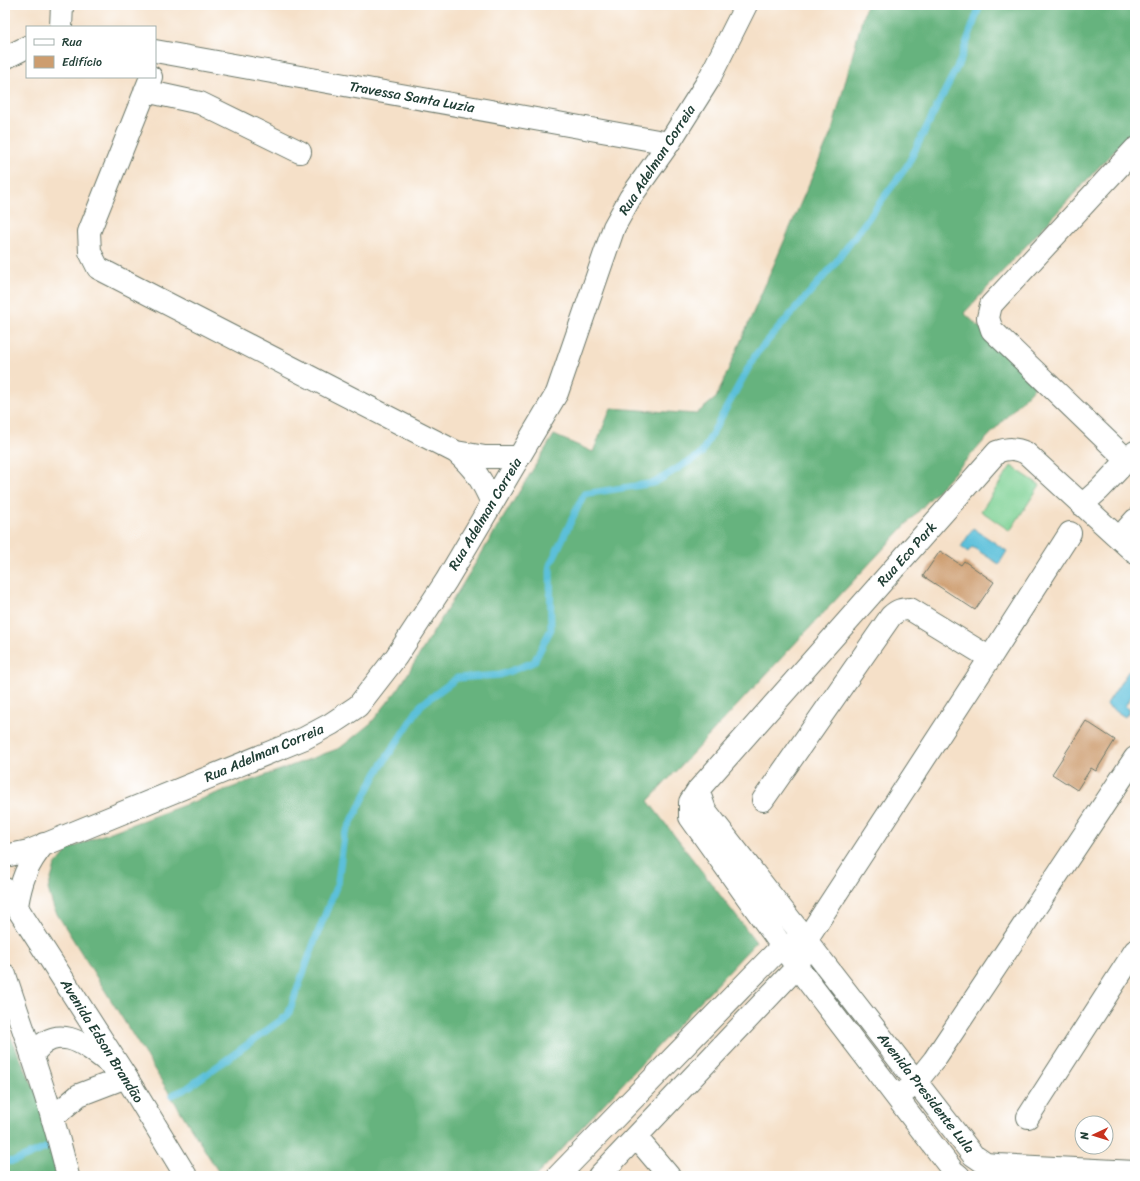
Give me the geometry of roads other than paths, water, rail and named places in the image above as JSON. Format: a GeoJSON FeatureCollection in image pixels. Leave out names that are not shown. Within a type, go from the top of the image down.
{"type":"FeatureCollection","features":[{"type":"Feature","properties":{"kind":"street"},"geometry":{"type":"LineString","coordinates":[[61,26],[62,5]]}},
{"type":"Feature","properties":{"kind":"street","name":"Rua Adelman Correia"},"geometry":{"type":"LineString","coordinates":[[5,856],[29,851],[305,738],[331,724],[358,706],[396,657],[446,581],[557,393],[614,227],[630,198],[708,81],[746,5]]}},
{"type":"Feature","properties":{"kind":"street"},"geometry":{"type":"LineString","coordinates":[[5,58],[26,48]]}},
{"type":"Feature","properties":{"kind":"street","name":"Travessa Santa Luzia"},"geometry":{"type":"LineString","coordinates":[[157,56],[668,143]]}},
{"type":"Feature","properties":{"kind":"street"},"geometry":{"type":"LineString","coordinates":[[300,152],[200,102],[148,84],[89,232],[90,252],[98,268],[456,452],[476,471],[492,503]]}},
{"type":"Feature","properties":{"kind":"street"},"geometry":{"type":"LineString","coordinates":[[1082,505],[1100,489],[1131,456],[992,330],[988,318],[991,306],[1135,149]]}},
{"type":"Feature","properties":{"kind":"street","name":"Rua Eco Park"},"geometry":{"type":"LineString","coordinates":[[698,790],[997,452],[1016,448],[1026,453],[1135,554]]}},
{"type":"Feature","properties":{"kind":"street"},"geometry":{"type":"LineString","coordinates":[[456,452],[485,457],[519,457]]}},
{"type":"Feature","properties":{"kind":"street"},"geometry":{"type":"LineString","coordinates":[[1119,538],[1135,520]]}},
{"type":"Feature","properties":{"kind":"street"},"geometry":{"type":"LineString","coordinates":[[599,1176],[784,983],[797,967],[806,940],[1070,533]]}},
{"type":"Feature","properties":{"kind":"street"},"geometry":{"type":"LineString","coordinates":[[763,800],[891,616],[896,612],[901,609],[910,609],[990,658]]}},
{"type":"Feature","properties":{"kind":"street"},"geometry":{"type":"LineString","coordinates":[[898,1099],[917,1081],[934,1060],[1135,758]]}},
{"type":"Feature","properties":{"kind":"street","name":"Avenida Presidente Lula"},"geometry":{"type":"LineString","coordinates":[[698,790],[705,810],[973,1155],[986,1164],[1135,1172]]}},
{"type":"Feature","properties":{"kind":"street","name":"Avenida Presidente Lula"},"geometry":{"type":"LineString","coordinates":[[698,790],[690,802],[690,817],[797,967],[953,1172],[959,1176]]}},
{"type":"Feature","properties":{"kind":"street","name":"Rua Adelman Correia"},"geometry":{"type":"LineString","coordinates":[[17,906],[20,889],[25,874],[32,858],[44,844]]}},
{"type":"Feature","properties":{"kind":"street","name":"Avenida Edson Brandão"},"geometry":{"type":"LineString","coordinates":[[5,889],[126,1077],[186,1176]]}},
{"type":"Feature","properties":{"kind":"street"},"geometry":{"type":"LineString","coordinates":[[558,1176],[782,946],[806,940]]}},
{"type":"Feature","properties":{"kind":"street"},"geometry":{"type":"LineString","coordinates":[[1028,1117],[1135,951]]}},
{"type":"Feature","properties":{"kind":"street"},"geometry":{"type":"LineString","coordinates":[[5,975],[52,1118],[68,1176]]}},
{"type":"Feature","properties":{"kind":"street"},"geometry":{"type":"LineString","coordinates":[[32,1056],[40,1045],[48,1040],[59,1038],[72,1039],[86,1045],[126,1077]]}},
{"type":"Feature","properties":{"kind":"street"},"geometry":{"type":"LineString","coordinates":[[52,1118],[79,1095],[126,1077]]}},
{"type":"Feature","properties":{"kind":"street"},"geometry":{"type":"LineString","coordinates":[[636,1137],[669,1176]]}},
{"type":"Feature","properties":{"kind":"water"},"geometry":{"type":"Polygon","coordinates":[[[973,528],[1007,551],[999,564],[972,547],[968,552],[961,547],[973,528]]]}},
{"type":"Feature","properties":{"kind":"water"},"geometry":{"type":"Polygon","coordinates":[[[1129,670],[1135,674],[1135,691],[1125,706],[1130,710],[1125,717],[1106,705],[1129,670]]]}},
{"type":"Feature","properties":{"kind":"waterway"},"geometry":{"type":"LineString","coordinates":[[172,1095],[186,1089],[288,1015],[338,882],[344,836],[376,774],[421,705],[457,678],[500,675],[534,662],[551,629],[550,565],[584,494],[654,483],[701,454],[756,354],[833,266],[907,166],[960,61],[980,5]]}},
{"type":"Feature","properties":{"kind":"waterway"},"geometry":{"type":"LineString","coordinates":[[5,1162],[15,1161],[48,1147]]}}]}
